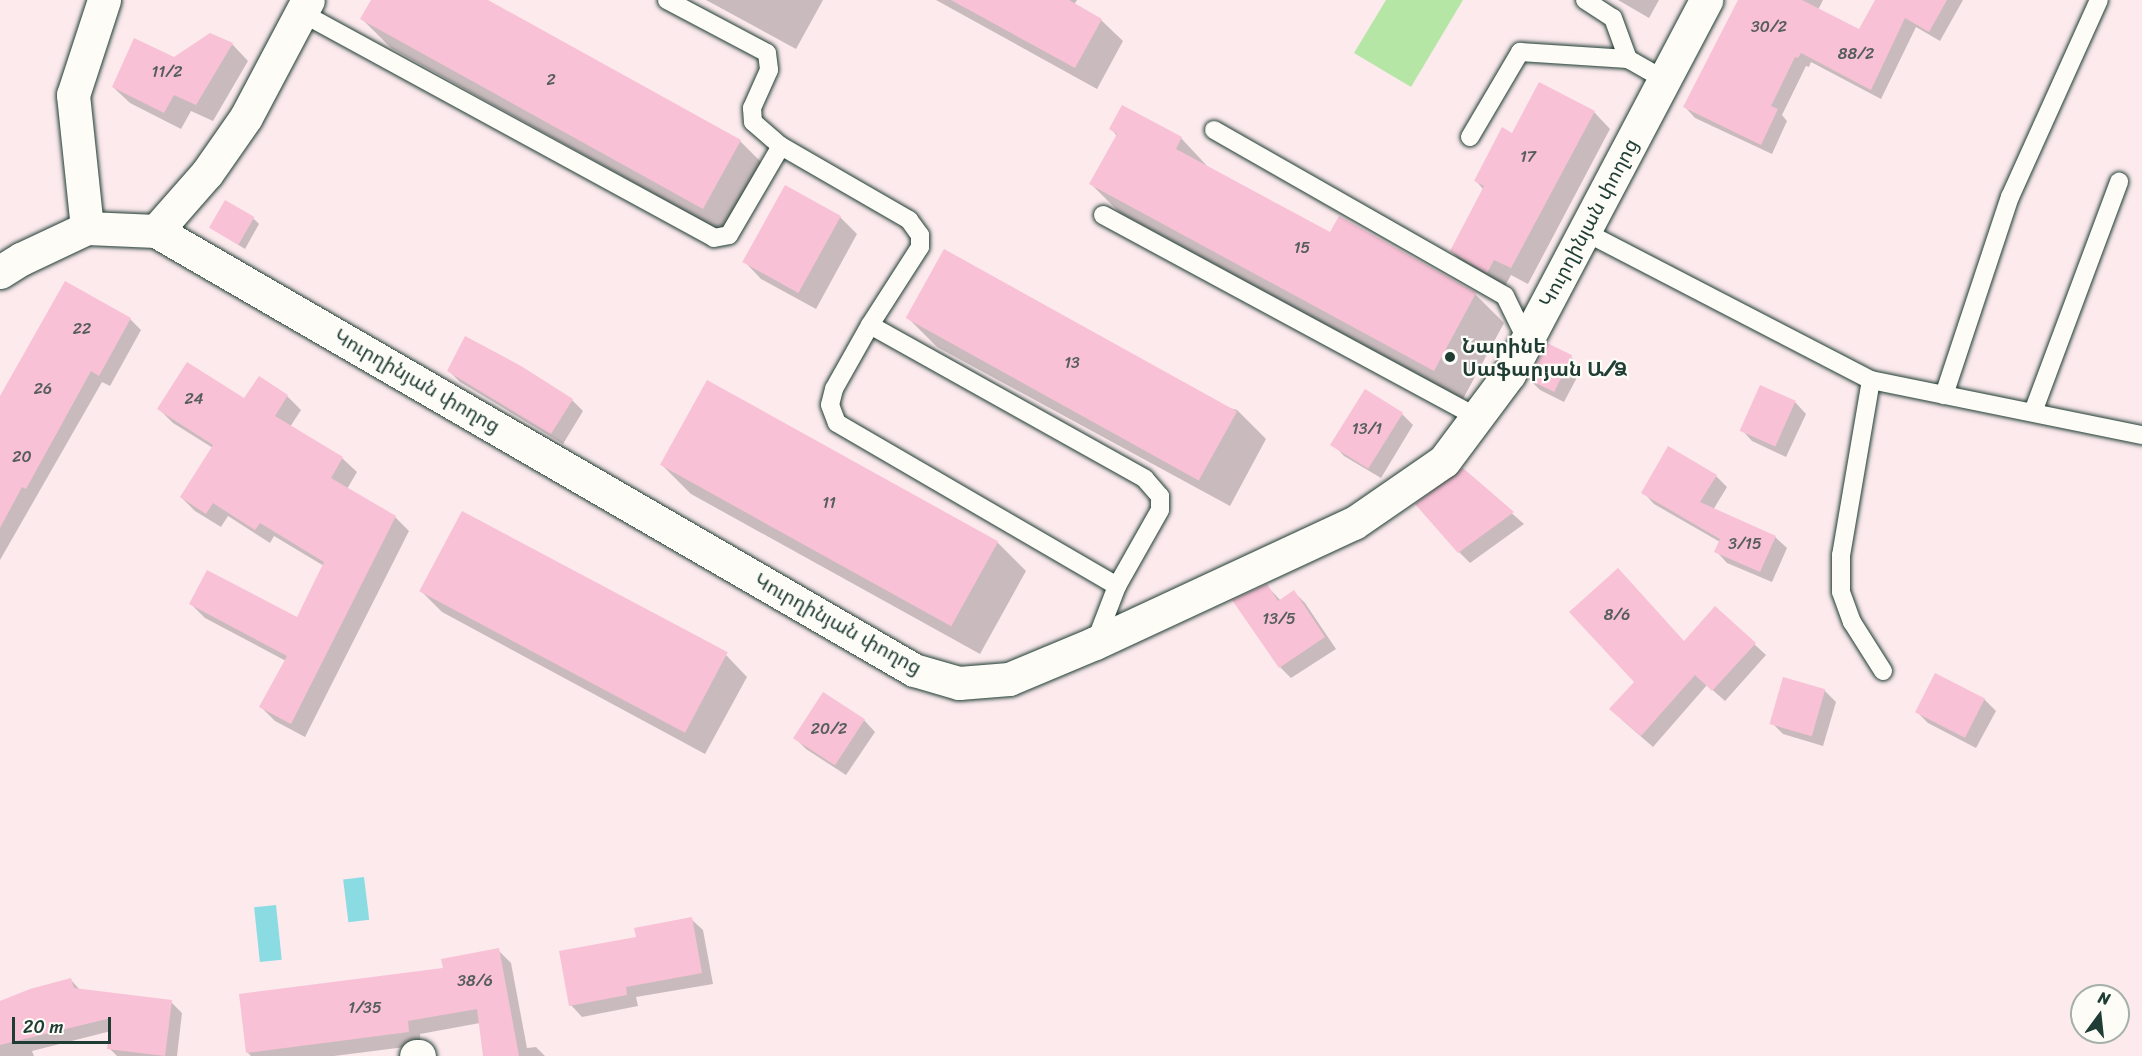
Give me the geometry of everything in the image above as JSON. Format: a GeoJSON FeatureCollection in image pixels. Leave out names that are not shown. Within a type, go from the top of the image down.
{"type":"FeatureCollection","features":[{"type":"Feature","properties":{"kind":"street"},"geometry":{"type":"LineString","coordinates":[[87,228],[73,95],[104,0]]}},
{"type":"Feature","properties":{"kind":"street","name":"Կուրղինյան փողոց"},"geometry":{"type":"LineString","coordinates":[[0,272],[21,259],[87,228],[156,231],[914,670],[959,683],[1009,679],[1095,643],[1354,523],[1444,461],[1509,374],[1706,0]]}},
{"type":"Feature","properties":{"kind":"street"},"geometry":{"type":"LineString","coordinates":[[156,231],[207,173],[246,117],[305,6]]}},
{"type":"Feature","properties":{"kind":"lane"},"geometry":{"type":"LineString","coordinates":[[667,0],[767,53],[769,70],[752,108],[753,123],[781,146],[909,220],[920,235],[920,248],[870,325],[834,389],[830,405],[837,423],[1117,586]]}},
{"type":"Feature","properties":{"kind":"lane"},"geometry":{"type":"LineString","coordinates":[[1585,0],[1612,18],[1629,59]]}},
{"type":"Feature","properties":{"kind":"lane"},"geometry":{"type":"LineString","coordinates":[[1944,394],[2010,197],[2099,0]]}},
{"type":"Feature","properties":{"kind":"lane"},"geometry":{"type":"LineString","coordinates":[[305,6],[714,238],[729,235],[781,146]]}},
{"type":"Feature","properties":{"kind":"lane"},"geometry":{"type":"LineString","coordinates":[[1470,137],[1520,52],[1629,59],[1665,80]]}},
{"type":"Feature","properties":{"kind":"lane"},"geometry":{"type":"LineString","coordinates":[[1214,130],[1505,296],[1527,341]]}},
{"type":"Feature","properties":{"kind":"lane"},"geometry":{"type":"LineString","coordinates":[[2033,412],[2119,182]]}},
{"type":"Feature","properties":{"kind":"lane"},"geometry":{"type":"LineString","coordinates":[[1103,215],[1477,417]]}},
{"type":"Feature","properties":{"kind":"lane"},"geometry":{"type":"LineString","coordinates":[[1585,232],[1870,380],[2142,435]]}},
{"type":"Feature","properties":{"kind":"lane"},"geometry":{"type":"LineString","coordinates":[[870,325],[1145,479],[1160,496],[1160,510],[1117,586],[1095,643]]}},
{"type":"Feature","properties":{"kind":"lane"},"geometry":{"type":"LineString","coordinates":[[1870,380],[1841,555],[1841,592],[1852,622],[1883,671]]}},
{"type":"Feature","properties":{"kind":"green space"},"geometry":{"type":"Polygon","coordinates":[[[1386,0],[1463,0],[1411,87],[1354,53],[1386,0]]]}},
{"type":"Feature","properties":{"kind":"water"},"geometry":{"type":"Polygon","coordinates":[[[364,877],[369,920],[348,922],[343,880],[364,877]]]}},
{"type":"Feature","properties":{"kind":"water"},"geometry":{"type":"Polygon","coordinates":[[[276,905],[282,960],[260,962],[254,907],[276,905]]]}},
{"type":"Feature","properties":{"kind":"building"},"geometry":{"type":"Polygon","coordinates":[[[371,0],[488,0],[741,140],[703,209],[360,19],[371,0]]]}},
{"type":"Feature","properties":{"kind":"building"},"geometry":{"type":"Polygon","coordinates":[[[951,0],[1069,0],[1102,19],[1075,68],[951,0]]]}},
{"type":"Feature","properties":{"kind":"building"},"geometry":{"type":"Polygon","coordinates":[[[1738,0],[1802,0],[1859,29],[1875,0],[1947,0],[1929,32],[1905,18],[1871,90],[1801,53],[1798,58],[1795,57],[1771,106],[1778,109],[1761,145],[1683,107],[1738,0]]]}},
{"type":"Feature","properties":{"kind":"building"},"geometry":{"type":"Polygon","coordinates":[[[210,33],[233,43],[196,105],[174,95],[164,113],[112,87],[134,38],[174,57],[210,33]]]}},
{"type":"Feature","properties":{"kind":"building"},"geometry":{"type":"Polygon","coordinates":[[[1539,82],[1595,111],[1511,268],[1494,260],[1487,273],[1450,251],[1484,186],[1474,181],[1502,127],[1512,133],[1539,82]]]}},
{"type":"Feature","properties":{"kind":"building"},"geometry":{"type":"Polygon","coordinates":[[[1122,105],[1182,137],[1176,149],[1330,232],[1339,216],[1476,293],[1434,371],[1089,184],[1117,134],[1109,129],[1122,105]]]}},
{"type":"Feature","properties":{"kind":"building"},"geometry":{"type":"Polygon","coordinates":[[[785,185],[841,216],[798,293],[742,262],[785,185]]]}},
{"type":"Feature","properties":{"kind":"building"},"geometry":{"type":"Polygon","coordinates":[[[225,200],[254,217],[238,245],[209,228],[225,200]]]}},
{"type":"Feature","properties":{"kind":"building"},"geometry":{"type":"Polygon","coordinates":[[[944,249],[1237,411],[1199,481],[906,318],[944,249]]]}},
{"type":"Feature","properties":{"kind":"building"},"geometry":{"type":"Polygon","coordinates":[[[65,281],[131,318],[99,376],[91,371],[26,489],[22,487],[0,528],[0,396],[65,281]]]}},
{"type":"Feature","properties":{"kind":"building"},"geometry":{"type":"Polygon","coordinates":[[[465,336],[521,366],[573,399],[551,434],[447,371],[465,336]]]}},
{"type":"Feature","properties":{"kind":"building"},"geometry":{"type":"Polygon","coordinates":[[[1547,343],[1572,355],[1554,392],[1529,380],[1547,343]]]}},
{"type":"Feature","properties":{"kind":"building"},"geometry":{"type":"Polygon","coordinates":[[[187,362],[244,398],[259,376],[288,395],[275,416],[343,457],[331,478],[396,516],[291,724],[259,707],[287,656],[189,604],[207,570],[297,617],[324,562],[260,523],[255,530],[213,503],[206,514],[180,497],[213,445],[157,409],[187,362]]]}},
{"type":"Feature","properties":{"kind":"building"},"geometry":{"type":"Polygon","coordinates":[[[707,380],[998,541],[951,626],[660,465],[707,380]]]}},
{"type":"Feature","properties":{"kind":"building"},"geometry":{"type":"Polygon","coordinates":[[[1760,385],[1796,401],[1775,447],[1740,431],[1760,385]]]}},
{"type":"Feature","properties":{"kind":"building"},"geometry":{"type":"Polygon","coordinates":[[[1365,389],[1403,413],[1368,469],[1330,445],[1365,389]]]}},
{"type":"Feature","properties":{"kind":"building"},"geometry":{"type":"Polygon","coordinates":[[[1668,446],[1717,475],[1700,502],[1776,536],[1760,572],[1714,552],[1720,539],[1641,493],[1668,446]]]}},
{"type":"Feature","properties":{"kind":"building"},"geometry":{"type":"Polygon","coordinates":[[[1463,468],[1514,512],[1458,553],[1415,504],[1463,468]]]}},
{"type":"Feature","properties":{"kind":"building"},"geometry":{"type":"Polygon","coordinates":[[[462,511],[728,652],[685,733],[419,591],[462,511]]]}},
{"type":"Feature","properties":{"kind":"building"},"geometry":{"type":"Polygon","coordinates":[[[1618,568],[1684,641],[1715,606],[1756,643],[1712,691],[1695,675],[1641,736],[1609,709],[1634,682],[1569,612],[1618,568]]]}},
{"type":"Feature","properties":{"kind":"building"},"geometry":{"type":"Polygon","coordinates":[[[1267,584],[1278,601],[1294,590],[1325,637],[1279,668],[1232,600],[1267,584]]]}},
{"type":"Feature","properties":{"kind":"building"},"geometry":{"type":"Polygon","coordinates":[[[1935,673],[1985,698],[1965,738],[1915,712],[1935,673]]]}},
{"type":"Feature","properties":{"kind":"building"},"geometry":{"type":"Polygon","coordinates":[[[1783,677],[1825,689],[1812,736],[1769,724],[1783,677]]]}},
{"type":"Feature","properties":{"kind":"building"},"geometry":{"type":"Polygon","coordinates":[[[823,692],[865,719],[835,765],[793,738],[823,692]]]}},
{"type":"Feature","properties":{"kind":"building"},"geometry":{"type":"Polygon","coordinates":[[[692,917],[702,973],[626,987],[627,995],[569,1006],[559,951],[636,937],[634,928],[692,917]]]}},
{"type":"Feature","properties":{"kind":"building"},"geometry":{"type":"Polygon","coordinates":[[[499,948],[519,1056],[483,1056],[477,1009],[408,1021],[409,1032],[246,1053],[239,994],[443,968],[441,959],[499,948]]]}},
{"type":"Feature","properties":{"kind":"building"},"geometry":{"type":"Polygon","coordinates":[[[71,978],[74,988],[172,1000],[165,1056],[107,1049],[111,1018],[0,1045],[0,1001],[30,989],[71,978]]]}},
{"type":"Feature","properties":{"kind":"place","name":"Նարինե Սաֆարյան Ա/Ձ"},"geometry":{"type":"Point","coordinates":[1450,357]}}]}
